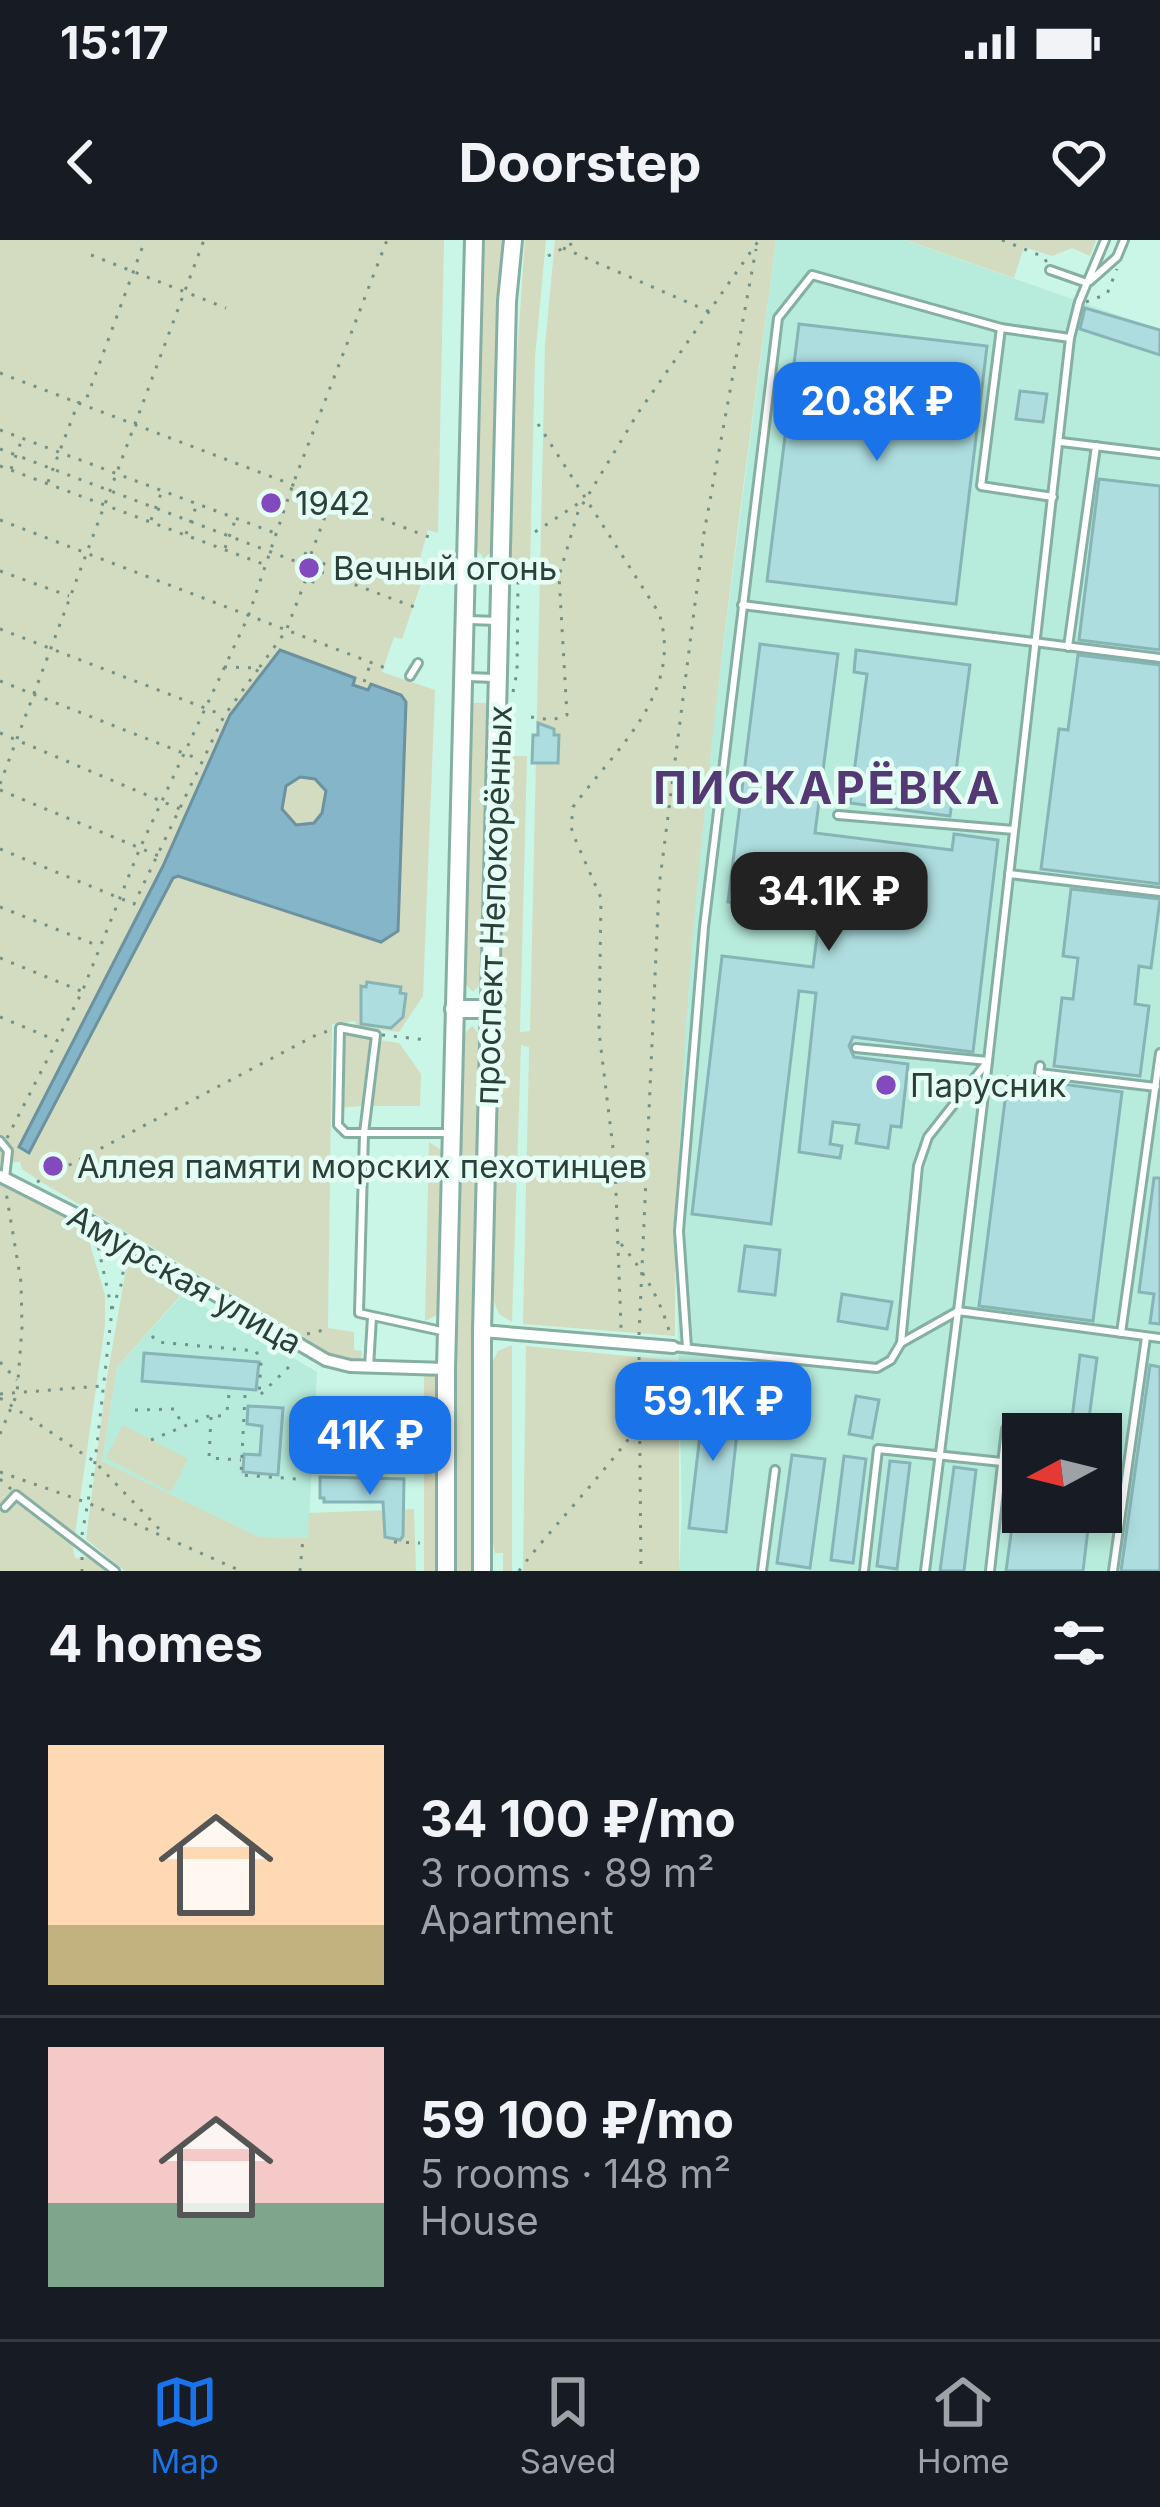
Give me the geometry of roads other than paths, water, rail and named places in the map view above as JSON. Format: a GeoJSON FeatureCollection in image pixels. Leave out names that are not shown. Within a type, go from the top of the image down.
{"type":"FeatureCollection","features":[{"type":"Feature","properties":{"kind":"main road","name":"проспект Непокорённых"},"geometry":{"type":"LineString","coordinates":[[446,1571],[446,1369],[474,240]]}},
{"type":"Feature","properties":{"kind":"main road","name":"проспект Непокорённых"},"geometry":{"type":"LineString","coordinates":[[482,1571],[482,1331],[500,621],[510,572],[507,301],[513,240]]}},
{"type":"Feature","properties":{"kind":"main road"},"geometry":{"type":"LineString","coordinates":[[454,1009],[490,1009]]}},
{"type":"Feature","properties":{"kind":"street","name":"Амурская улица"},"geometry":{"type":"LineString","coordinates":[[2,1177],[93,1223],[326,1360],[446,1369]]}},
{"type":"Feature","properties":{"kind":"street"},"geometry":{"type":"LineString","coordinates":[[482,1331],[674,1347]]}},
{"type":"Feature","properties":{"kind":"lane"},"geometry":{"type":"LineString","coordinates":[[925,1571],[1070,338],[1078,302],[1105,240]]}},
{"type":"Feature","properties":{"kind":"lane"},"geometry":{"type":"LineString","coordinates":[[1088,283],[1117,257],[1124,240]]}},
{"type":"Feature","properties":{"kind":"lane"},"geometry":{"type":"LineString","coordinates":[[1050,270],[1088,283]]}},
{"type":"Feature","properties":{"kind":"lane"},"geometry":{"type":"LineString","coordinates":[[688,1348],[679,1231],[704,927],[778,318],[812,275],[1001,328],[1070,338]]}},
{"type":"Feature","properties":{"kind":"lane"},"geometry":{"type":"LineString","coordinates":[[1001,328],[981,486],[1053,497]]}},
{"type":"Feature","properties":{"kind":"lane"},"geometry":{"type":"LineString","coordinates":[[1060,442],[1160,454]]}},
{"type":"Feature","properties":{"kind":"lane"},"geometry":{"type":"LineString","coordinates":[[1068,647],[1096,446]]}},
{"type":"Feature","properties":{"kind":"lane"},"geometry":{"type":"LineString","coordinates":[[467,571],[535,572]]}},
{"type":"Feature","properties":{"kind":"lane"},"geometry":{"type":"LineString","coordinates":[[742,605],[1160,658]]}},
{"type":"Feature","properties":{"kind":"lane"},"geometry":{"type":"LineString","coordinates":[[466,620],[500,621]]}},
{"type":"Feature","properties":{"kind":"lane"},"geometry":{"type":"LineString","coordinates":[[410,676],[418,663]]}},
{"type":"Feature","properties":{"kind":"lane"},"geometry":{"type":"LineString","coordinates":[[464,677],[499,678]]}},
{"type":"Feature","properties":{"kind":"lane"},"geometry":{"type":"LineString","coordinates":[[838,815],[1014,830]]}},
{"type":"Feature","properties":{"kind":"lane"},"geometry":{"type":"LineString","coordinates":[[1009,874],[1160,892]]}},
{"type":"Feature","properties":{"kind":"lane"},"geometry":{"type":"LineString","coordinates":[[447,1332],[359,1313],[364,1133],[376,1034],[340,1028],[338,1124],[346,1133],[364,1133],[452,1134]]}},
{"type":"Feature","properties":{"kind":"lane"},"geometry":{"type":"LineString","coordinates":[[856,1048],[988,1061]]}},
{"type":"Feature","properties":{"kind":"lane"},"geometry":{"type":"LineString","coordinates":[[1121,1333],[1160,1053]]}},
{"type":"Feature","properties":{"kind":"lane"},"geometry":{"type":"LineString","coordinates":[[674,1347],[877,1368],[891,1360],[901,1343],[918,1166],[928,1137],[988,1061]]}},
{"type":"Feature","properties":{"kind":"lane"},"geometry":{"type":"LineString","coordinates":[[1040,1066],[1039,1073],[1156,1087]]}},
{"type":"Feature","properties":{"kind":"lane"},"geometry":{"type":"LineString","coordinates":[[2,1143],[8,1151],[2,1177]]}},
{"type":"Feature","properties":{"kind":"lane"},"geometry":{"type":"LineString","coordinates":[[901,1343],[958,1311],[1160,1339]]}},
{"type":"Feature","properties":{"kind":"lane"},"geometry":{"type":"LineString","coordinates":[[369,1366],[372,1317]]}},
{"type":"Feature","properties":{"kind":"lane"},"geometry":{"type":"LineString","coordinates":[[1114,1571],[1146,1336]]}},
{"type":"Feature","properties":{"kind":"lane"},"geometry":{"type":"LineString","coordinates":[[864,1571],[878,1449],[1002,1462],[990,1571]]}},
{"type":"Feature","properties":{"kind":"lane"},"geometry":{"type":"LineString","coordinates":[[762,1571],[776,1470]]}},
{"type":"Feature","properties":{"kind":"lane"},"geometry":{"type":"LineString","coordinates":[[5,1507],[16,1495],[115,1571]]}},
{"type":"Feature","properties":{"kind":"water"},"geometry":{"type":"Polygon","coordinates":[[[280,650],[355,678],[353,685],[368,690],[371,684],[401,695],[406,702],[398,931],[381,942],[173,878],[29,1153],[19,1147],[163,866],[230,715],[280,650]],[[300,777],[286,786],[282,809],[296,825],[314,823],[322,813],[326,791],[315,779],[300,777]]]}},
{"type":"Feature","properties":{"kind":"place","name":"1942"},"geometry":{"type":"Point","coordinates":[271,503]}},
{"type":"Feature","properties":{"kind":"place","name":"Вечный огонь"},"geometry":{"type":"Point","coordinates":[309,568]}},
{"type":"Feature","properties":{"kind":"place","name":"Парусник"},"geometry":{"type":"Point","coordinates":[886,1085]}},
{"type":"Feature","properties":{"kind":"place","name":"Аллея памяти морских пехотинцев"},"geometry":{"type":"Point","coordinates":[53,1166]}},
{"type":"Feature","properties":{"kind":"district","name":"ПИСКАРЁВКА"},"geometry":{"type":"Point","coordinates":[828,787]}}]}
